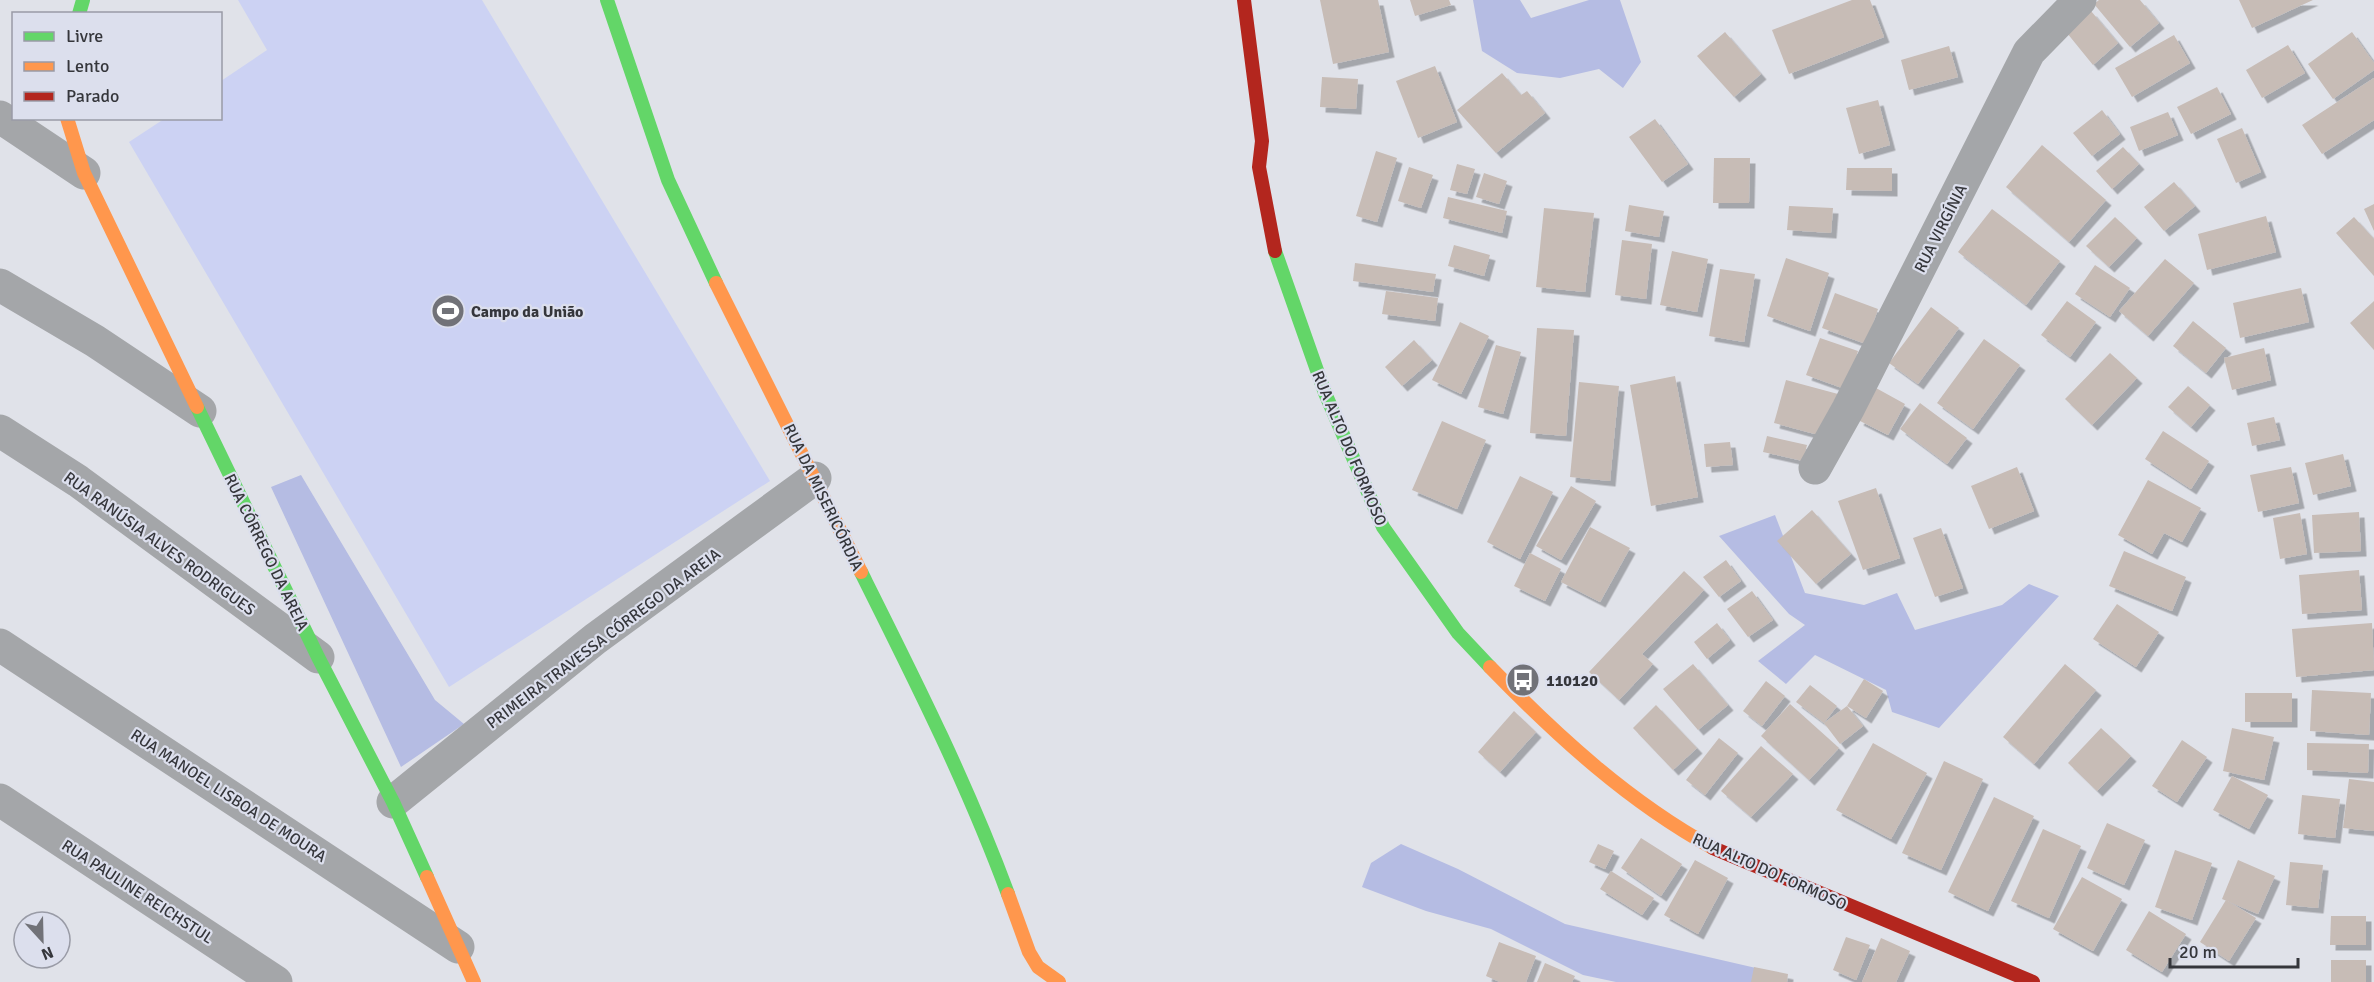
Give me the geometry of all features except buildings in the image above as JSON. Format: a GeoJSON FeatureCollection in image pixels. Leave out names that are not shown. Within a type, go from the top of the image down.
{"type":"FeatureCollection","features":[{"type":"Feature","properties":{"kind":"street","name":"RUA DA MISERICÓRDIA"},"geometry":{"type":"LineString","coordinates":[[607,0],[668,180],[705,260],[954,759],[983,826],[1029,952],[1038,968],[1059,982]]}},
{"type":"Feature","properties":{"kind":"street","name":"RUA ALTO DO FORMOSO"},"geometry":{"type":"LineString","coordinates":[[1244,0],[1262,141],[1259,167],[1272,242],[1325,393],[1383,527],[1458,633],[1521,699],[1587,759],[1635,799],[1678,829],[1728,856],[2033,982]]}},
{"type":"Feature","properties":{"kind":"street","name":"RUA VIRGÍNIA"},"geometry":{"type":"LineString","coordinates":[[1815,468],[1848,409],[2029,52],[2080,0]]}},
{"type":"Feature","properties":{"kind":"street"},"geometry":{"type":"LineString","coordinates":[[0,117],[84,173]]}},
{"type":"Feature","properties":{"kind":"street","name":"RUA CÓRREGO DA AREIA"},"geometry":{"type":"LineString","coordinates":[[68,120],[84,173],[318,657],[393,802],[474,982]]}},
{"type":"Feature","properties":{"kind":"street"},"geometry":{"type":"LineString","coordinates":[[0,285],[95,341],[200,411]]}},
{"type":"Feature","properties":{"kind":"street","name":"RUA RANÚSIA ALVES RODRIGUES"},"geometry":{"type":"LineString","coordinates":[[0,431],[78,481],[318,657]]}},
{"type":"Feature","properties":{"kind":"street","name":"PRIMEIRA TRAVESSA CÓRREGO DA AREIA"},"geometry":{"type":"LineString","coordinates":[[393,802],[595,639],[815,478]]}},
{"type":"Feature","properties":{"kind":"street","name":"RUA MANOEL LISBOA DE MOURA"},"geometry":{"type":"LineString","coordinates":[[0,645],[458,947]]}},
{"type":"Feature","properties":{"kind":"street","name":"RUA PAULINE REICHSTUL"},"geometry":{"type":"LineString","coordinates":[[0,800],[276,982]]}},
{"type":"Feature","properties":{"kind":"shaded area","name":"Campo da União"},"geometry":{"type":"Polygon","coordinates":[[[238,0],[482,0],[770,481],[449,687],[129,142],[162,120],[222,120],[222,80],[267,50],[238,0]]]}},
{"type":"Feature","properties":{"kind":"shaded area"},"geometry":{"type":"Polygon","coordinates":[[[1473,0],[1520,0],[1531,18],[1589,0],[1620,0],[1641,62],[1623,88],[1599,69],[1560,78],[1517,73],[1482,51],[1473,0]]]}},
{"type":"Feature","properties":{"kind":"shaded area"},"geometry":{"type":"Polygon","coordinates":[[[301,475],[435,700],[464,724],[401,767],[271,487],[301,475]]]}},
{"type":"Feature","properties":{"kind":"shaded area"},"geometry":{"type":"Polygon","coordinates":[[[1775,515],[1805,593],[1864,605],[1897,593],[1915,630],[2002,605],[2029,584],[2059,596],[1939,728],[1892,712],[1886,690],[1815,655],[1786,684],[1758,661],[1805,625],[1789,614],[1719,536],[1775,515]]]}},
{"type":"Feature","properties":{"kind":"shaded area"},"geometry":{"type":"Polygon","coordinates":[[[1401,844],[1458,869],[1565,924],[1756,968],[1752,982],[1616,982],[1583,975],[1491,929],[1426,911],[1362,887],[1371,863],[1401,844]]]}},
{"type":"Feature","properties":{"kind":"traffic: fast"},"geometry":{"type":"LineString","coordinates":[[80,12],[83,0]]}},
{"type":"Feature","properties":{"kind":"traffic: fast"},"geometry":{"type":"LineString","coordinates":[[607,0],[668,180],[716,283]]}},
{"type":"Feature","properties":{"kind":"traffic: fast"},"geometry":{"type":"LineString","coordinates":[[1275,251],[1325,393],[1383,527],[1458,633],[1490,667]]}},
{"type":"Feature","properties":{"kind":"traffic: fast"},"geometry":{"type":"LineString","coordinates":[[197,407],[318,657],[393,802],[427,877]]}},
{"type":"Feature","properties":{"kind":"traffic: fast"},"geometry":{"type":"LineString","coordinates":[[861,572],[957,771],[1008,894]]}},
{"type":"Feature","properties":{"kind":"traffic: slow"},"geometry":{"type":"LineString","coordinates":[[68,120],[84,173],[197,407]]}},
{"type":"Feature","properties":{"kind":"traffic: slow"},"geometry":{"type":"LineString","coordinates":[[716,283],[861,572]]}},
{"type":"Feature","properties":{"kind":"traffic: slow"},"geometry":{"type":"LineString","coordinates":[[1490,667],[1541,718],[1623,789],[1682,830],[1713,848]]}},
{"type":"Feature","properties":{"kind":"traffic: slow"},"geometry":{"type":"LineString","coordinates":[[427,877],[474,982]]}},
{"type":"Feature","properties":{"kind":"traffic: slow"},"geometry":{"type":"LineString","coordinates":[[1008,894],[1029,952],[1038,967],[1059,982]]}},
{"type":"Feature","properties":{"kind":"traffic: jam"},"geometry":{"type":"LineString","coordinates":[[1244,0],[1262,141],[1259,167],[1275,251]]}},
{"type":"Feature","properties":{"kind":"traffic: jam"},"geometry":{"type":"LineString","coordinates":[[1713,848],[2033,982]]}},
{"type":"Feature","properties":{"kind":"place","name":"Campo da União"},"geometry":{"type":"Point","coordinates":[448,311]}},
{"type":"Feature","properties":{"kind":"place","name":"110120"},"geometry":{"type":"Point","coordinates":[1523,680]}}]}
